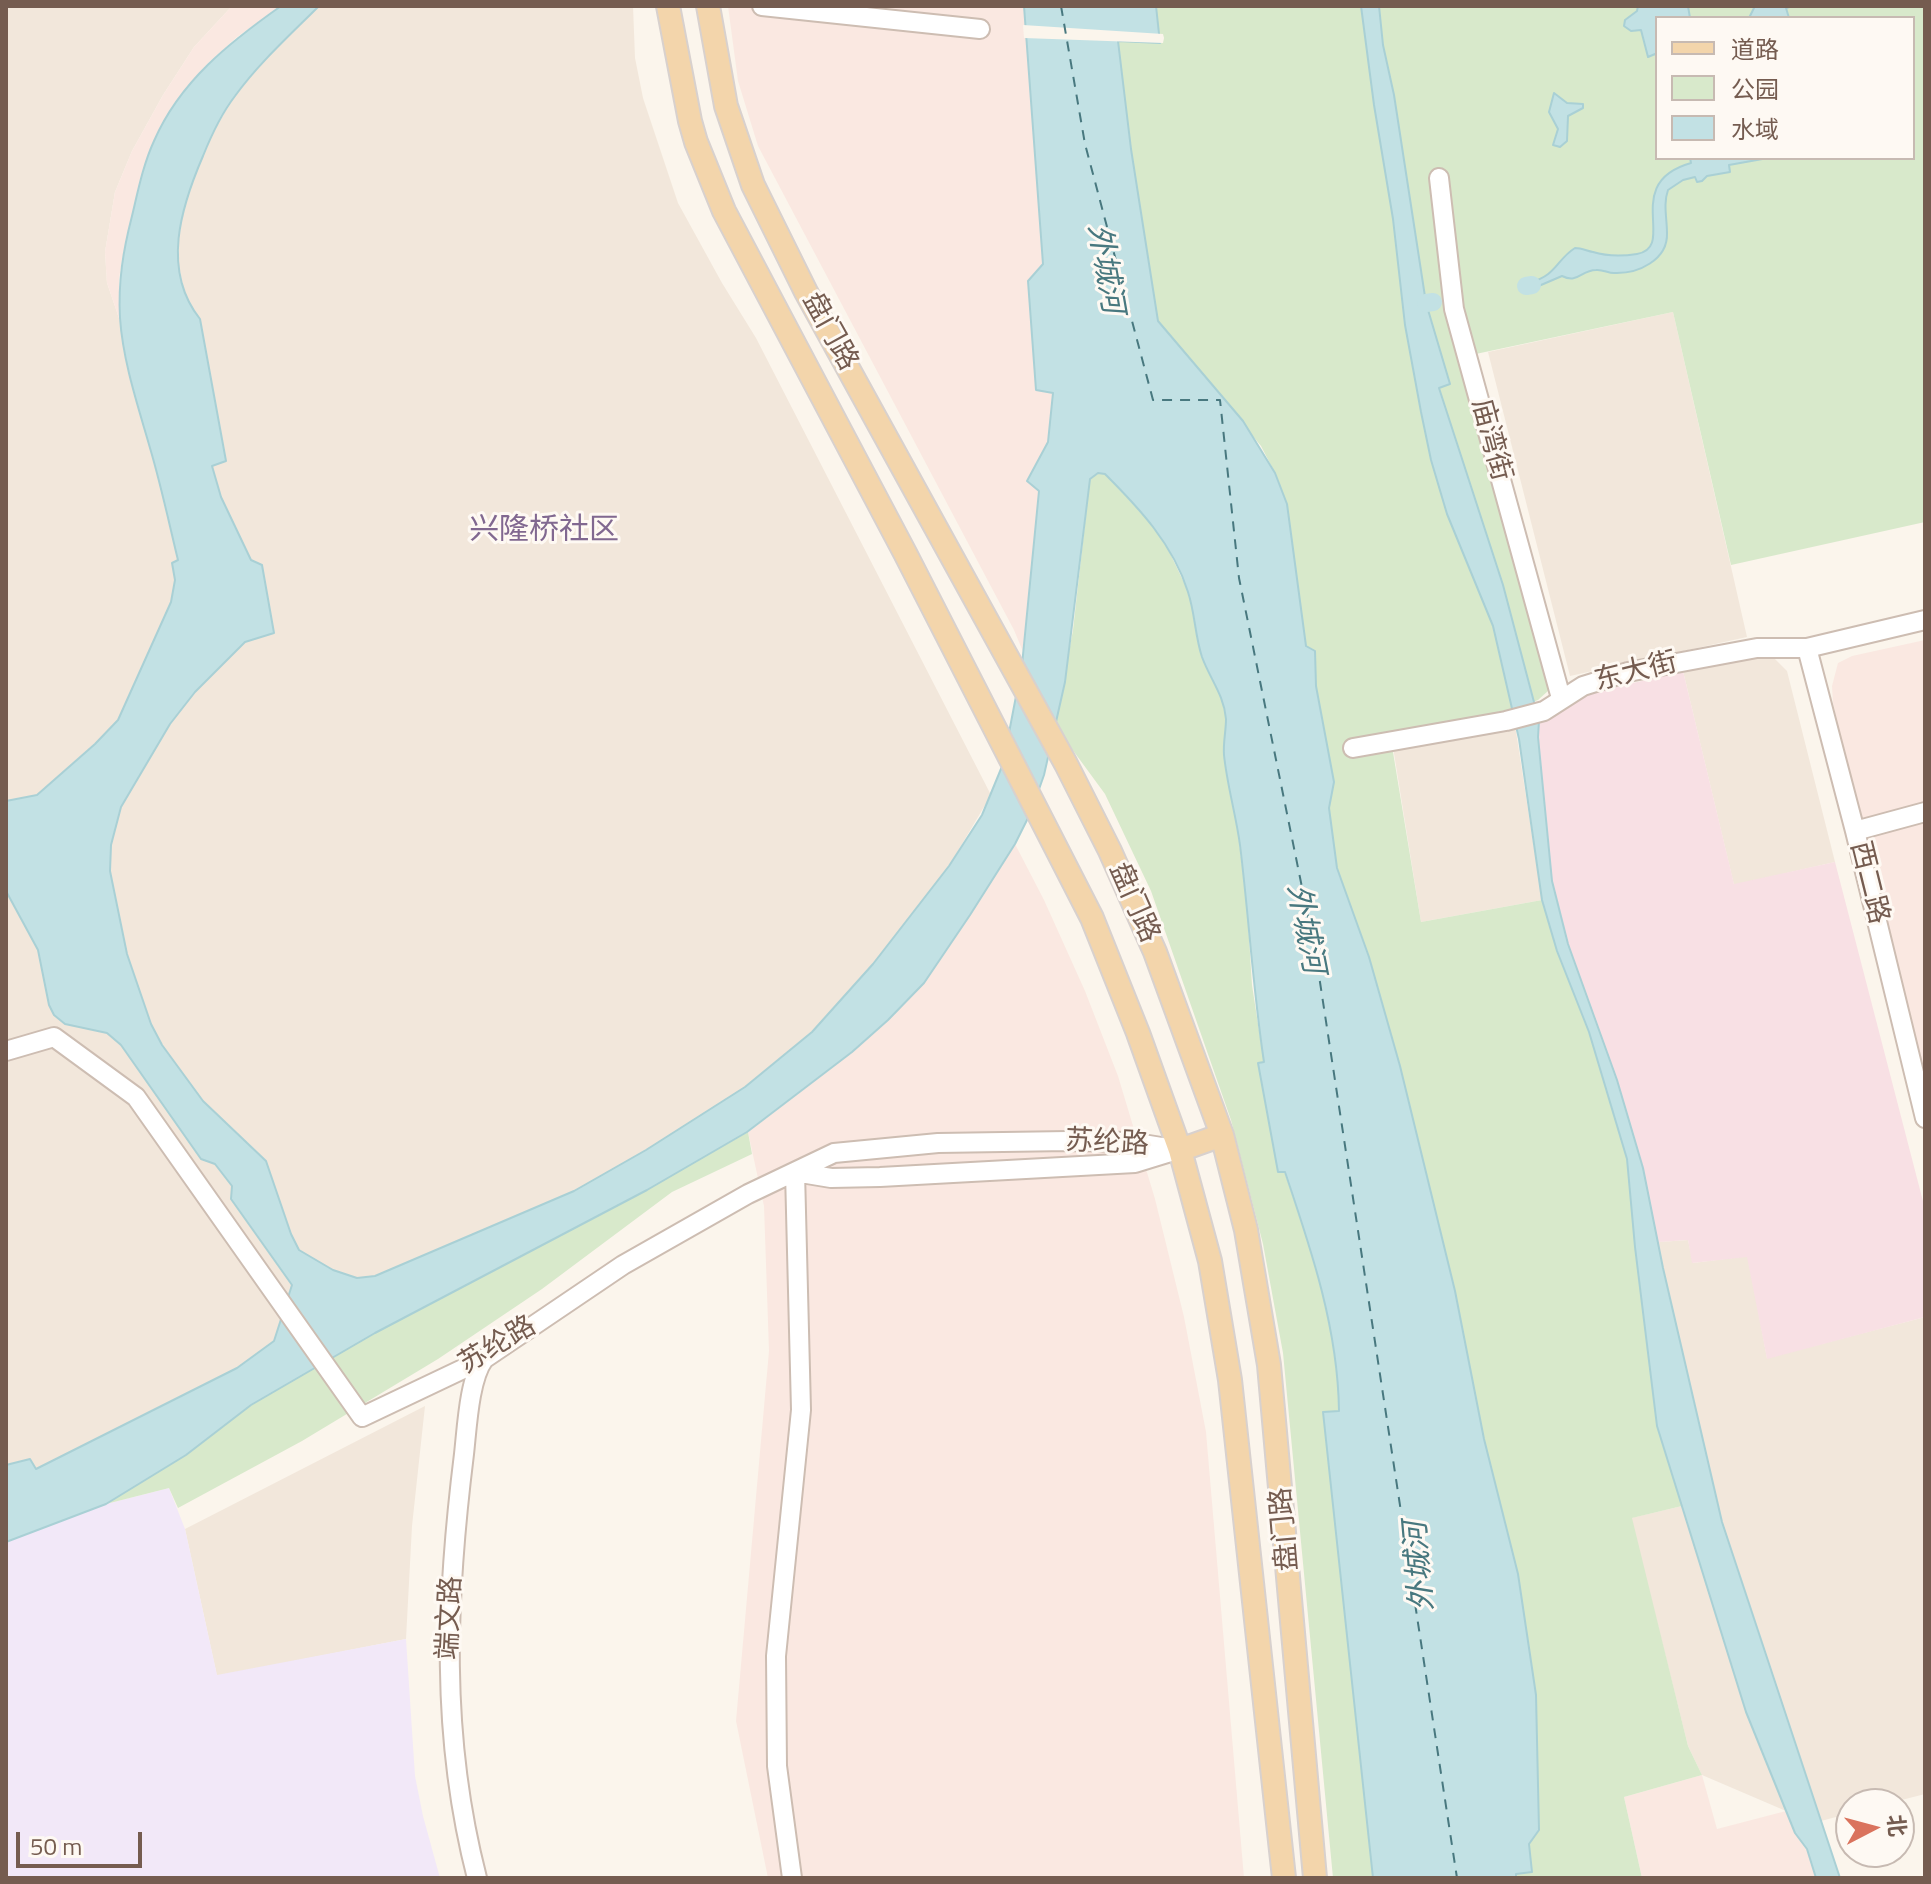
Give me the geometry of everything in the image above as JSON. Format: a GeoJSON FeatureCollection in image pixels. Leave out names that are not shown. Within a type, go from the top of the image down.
{"type":"FeatureCollection","features":[{"type":"Feature","properties":{"kind":"main road","name":"盘门路"},"geometry":{"type":"LineString","coordinates":[[668,6],[690,121],[724,211],[1092,918],[1180,1150],[1210,1261],[1230,1380],[1284,1878]]}},
{"type":"Feature","properties":{"kind":"main road","name":"盘门路"},"geometry":{"type":"LineString","coordinates":[[708,6],[726,106],[753,185],[806,292],[1066,764],[1110,851],[1155,952],[1222,1135],[1246,1230],[1269,1365],[1315,1878]]}},
{"type":"Feature","properties":{"kind":"main road"},"geometry":{"type":"LineString","coordinates":[[1180,1150],[1222,1135]]}},
{"type":"Feature","properties":{"kind":"street"},"geometry":{"type":"LineString","coordinates":[[762,6],[980,29]]}},
{"type":"Feature","properties":{"kind":"street","name":"庙湾街"},"geometry":{"type":"LineString","coordinates":[[1439,178],[1454,309],[1561,698]]}},
{"type":"Feature","properties":{"kind":"street","name":"东大街"},"geometry":{"type":"LineString","coordinates":[[1353,748],[1506,721],[1544,711],[1592,682],[1628,672],[1757,648],[1807,648],[1925,620]]}},
{"type":"Feature","properties":{"kind":"street","name":"西二路"},"geometry":{"type":"LineString","coordinates":[[1807,648],[1925,1118]]}},
{"type":"Feature","properties":{"kind":"street"},"geometry":{"type":"LineString","coordinates":[[1855,831],[1925,812]]}},
{"type":"Feature","properties":{"kind":"street","name":"苏纶路"},"geometry":{"type":"LineString","coordinates":[[6,1051],[54,1037],[136,1097],[362,1417],[484,1359],[623,1265],[689,1226],[834,1153],[938,1143],[1130,1142],[1180,1150]]}},
{"type":"Feature","properties":{"kind":"street","name":"苏纶路"},"geometry":{"type":"LineString","coordinates":[[795,1172],[831,1178],[880,1177],[1119,1164],[1135,1163],[1180,1150]]}},
{"type":"Feature","properties":{"kind":"street"},"geometry":{"type":"LineString","coordinates":[[792,1878],[777,1766],[776,1656],[801,1410],[795,1172]]}},
{"type":"Feature","properties":{"kind":"street","name":"端文路"},"geometry":{"type":"LineString","coordinates":[[477,1878],[459,1796],[450,1722],[449,1679],[459,1493],[478,1367],[484,1359]]}},
{"type":"Feature","properties":{"kind":"shaded area"},"geometry":{"type":"Polygon","coordinates":[[[6,6],[232,6],[194,47],[132,151],[115,192],[105,252],[107,283],[120,321],[131,382],[178,561],[172,563],[175,580],[171,602],[124,709],[112,728],[37,795],[6,801],[6,6]]]}},
{"type":"Feature","properties":{"kind":"shaded area"},"geometry":{"type":"Polygon","coordinates":[[[232,6],[281,6],[237,37],[207,64],[189,85],[154,140],[141,177],[122,259],[120,321],[107,283],[105,252],[115,192],[132,151],[163,95],[194,47],[232,6]]]}},
{"type":"Feature","properties":{"kind":"shaded area"},"geometry":{"type":"Polygon","coordinates":[[[319,6],[633,6],[635,58],[643,98],[678,203],[756,338],[991,795],[949,866],[873,964],[812,1032],[745,1087],[574,1191],[375,1276],[356,1278],[333,1270],[299,1250],[266,1161],[203,1101],[161,1045],[127,954],[110,871],[111,845],[121,807],[170,724],[195,692],[245,642],[274,633],[262,565],[251,560],[221,497],[212,466],[226,461],[184,291],[178,238],[185,197],[208,142],[233,98],[266,58],[319,6]]]}},
{"type":"Feature","properties":{"kind":"shaded area"},"geometry":{"type":"Polygon","coordinates":[[[728,6],[1024,6],[1043,264],[1028,282],[1036,389],[1053,393],[1048,442],[1027,481],[1039,491],[1024,654],[758,146],[738,81],[728,6]]]}},
{"type":"Feature","properties":{"kind":"shaded area"},"geometry":{"type":"Polygon","coordinates":[[[1673,312],[1747,637],[1570,676],[1488,352],[1673,312]]]}},
{"type":"Feature","properties":{"kind":"shaded area"},"geometry":{"type":"Polygon","coordinates":[[[1925,640],[1925,1087],[1858,816],[1832,686],[1838,663],[1852,656],[1925,640]]]}},
{"type":"Feature","properties":{"kind":"shaded area"},"geometry":{"type":"Polygon","coordinates":[[[1762,655],[1774,658],[1787,671],[1835,862],[1734,885],[1683,671],[1762,655]]]}},
{"type":"Feature","properties":{"kind":"shaded area"},"geometry":{"type":"Polygon","coordinates":[[[1683,671],[1734,884],[1835,862],[1925,1209],[1925,1317],[1767,1359],[1747,1257],[1692,1263],[1688,1240],[1659,1242],[1663,1268],[1643,1168],[1568,944],[1552,881],[1539,721],[1560,704],[1683,671]]]}},
{"type":"Feature","properties":{"kind":"shaded area"},"geometry":{"type":"Polygon","coordinates":[[[1515,725],[1542,900],[1421,922],[1393,747],[1515,725]]]}},
{"type":"Feature","properties":{"kind":"shaded area"},"geometry":{"type":"Polygon","coordinates":[[[1015,844],[1085,991],[1118,1076],[1155,1199],[1184,1317],[1206,1432],[1244,1878],[768,1878],[736,1721],[769,1351],[764,1206],[748,1132],[852,1052],[923,983],[1015,844]]]}},
{"type":"Feature","properties":{"kind":"shaded area"},"geometry":{"type":"Polygon","coordinates":[[[6,891],[38,950],[65,1024],[107,1033],[121,1045],[232,1186],[231,1199],[292,1285],[274,1341],[237,1368],[35,1470],[30,1459],[6,1465],[6,891]]]}},
{"type":"Feature","properties":{"kind":"shaded area"},"geometry":{"type":"Polygon","coordinates":[[[1688,1240],[1693,1263],[1748,1256],[1767,1358],[1925,1317],[1925,1794],[1915,1797],[1915,1788],[1835,1788],[1835,1817],[1821,1821],[1722,1522],[1658,1242],[1688,1240]]]}},
{"type":"Feature","properties":{"kind":"shaded area"},"geometry":{"type":"Polygon","coordinates":[[[425,1406],[412,1526],[406,1639],[217,1676],[185,1529],[425,1406]]]}},
{"type":"Feature","properties":{"kind":"shaded area"},"geometry":{"type":"Polygon","coordinates":[[[169,1488],[185,1529],[217,1675],[406,1639],[415,1776],[440,1878],[6,1878],[6,1542],[106,1504],[169,1488]]]}},
{"type":"Feature","properties":{"kind":"shaded area"},"geometry":{"type":"Polygon","coordinates":[[[1682,1506],[1746,1712],[1786,1811],[1702,1775],[1688,1746],[1631,1518],[1682,1506]]]}},
{"type":"Feature","properties":{"kind":"shaded area"},"geometry":{"type":"Polygon","coordinates":[[[1702,1775],[1717,1829],[1786,1811],[1795,1833],[1807,1849],[1816,1878],[1642,1878],[1624,1797],[1702,1775]]]}},
{"type":"Feature","properties":{"kind":"green space"},"geometry":{"type":"Polygon","coordinates":[[[1156,6],[1925,6],[1925,522],[1731,565],[1673,312],[1471,355],[1552,682],[1538,700],[1517,708],[1390,734],[1421,922],[1542,900],[1557,951],[1589,1032],[1627,1159],[1657,1426],[1682,1506],[1632,1518],[1688,1746],[1702,1775],[1624,1797],[1642,1878],[1516,1878],[1515,1874],[1531,1871],[1529,1844],[1539,1830],[1536,1695],[1518,1574],[1484,1439],[1455,1291],[1400,1066],[1369,957],[1337,868],[1329,808],[1334,782],[1316,686],[1315,651],[1306,646],[1287,504],[1261,446],[1158,321],[1131,149],[1118,41],[1160,43],[1156,6]]]}},
{"type":"Feature","properties":{"kind":"green space"},"geometry":{"type":"Polygon","coordinates":[[[1097,472],[1105,474],[1153,525],[1168,549],[1187,589],[1202,656],[1221,695],[1226,719],[1224,754],[1236,817],[1247,906],[1252,985],[1264,1063],[1258,1063],[1278,1172],[1284,1171],[1304,1230],[1334,1349],[1339,1411],[1323,1413],[1373,1878],[1333,1878],[1283,1353],[1263,1244],[1231,1120],[1151,891],[1105,794],[1056,722],[1073,630],[1090,479],[1097,472]]]}},
{"type":"Feature","properties":{"kind":"green space"},"geometry":{"type":"Polygon","coordinates":[[[748,1132],[752,1154],[672,1192],[542,1289],[438,1359],[302,1441],[178,1508],[169,1488],[106,1504],[251,1405],[375,1333],[646,1190],[748,1132]]]}},
{"type":"Feature","properties":{"kind":"water","name":"外城河"},"geometry":{"type":"Polygon","coordinates":[[[281,6],[319,6],[254,72],[221,117],[188,196],[182,217],[178,259],[188,300],[200,319],[226,461],[212,466],[221,497],[251,560],[262,565],[274,633],[245,642],[195,692],[170,724],[121,807],[111,845],[110,871],[127,954],[151,1024],[162,1045],[203,1101],[266,1161],[299,1250],[333,1270],[357,1278],[375,1276],[574,1191],[745,1087],[812,1032],[873,964],[949,866],[982,815],[1003,764],[1022,665],[1039,491],[1027,481],[1048,442],[1053,393],[1036,390],[1028,281],[1043,264],[1024,6],[1156,6],[1160,43],[1118,41],[1131,149],[1158,321],[1243,421],[1275,473],[1287,504],[1306,646],[1315,651],[1316,686],[1334,782],[1329,808],[1337,868],[1369,957],[1400,1066],[1455,1291],[1484,1439],[1518,1574],[1536,1695],[1539,1830],[1529,1844],[1532,1872],[1516,1874],[1516,1878],[1373,1878],[1323,1412],[1339,1411],[1334,1349],[1304,1230],[1285,1172],[1278,1172],[1258,1063],[1264,1062],[1240,845],[1224,755],[1225,710],[1202,657],[1182,575],[1164,543],[1142,514],[1105,474],[1098,473],[1090,479],[1065,682],[1044,775],[1031,812],[1015,844],[924,983],[888,1020],[852,1052],[747,1132],[647,1190],[375,1333],[251,1405],[186,1455],[106,1504],[6,1542],[6,1465],[30,1459],[36,1469],[237,1368],[274,1341],[292,1285],[231,1199],[232,1186],[215,1164],[201,1159],[121,1045],[107,1033],[65,1024],[54,1015],[49,1005],[38,950],[6,891],[6,801],[37,795],[118,720],[171,602],[175,580],[172,563],[178,560],[128,367],[120,318],[124,254],[144,169],[165,119],[192,81],[225,49],[281,6]]]}},
{"type":"Feature","properties":{"kind":"water"},"geometry":{"type":"Polygon","coordinates":[[[1361,6],[1379,6],[1426,303],[1450,384],[1439,388],[1503,585],[1539,721],[1552,881],[1568,944],[1617,1080],[1643,1168],[1722,1522],[1840,1878],[1816,1878],[1807,1849],[1795,1833],[1746,1712],[1657,1426],[1627,1159],[1589,1032],[1557,951],[1542,900],[1519,739],[1493,626],[1447,514],[1431,460],[1405,325],[1393,219],[1361,6]]]}},
{"type":"Feature","properties":{"kind":"water"},"geometry":{"type":"Polygon","coordinates":[[[1638,6],[1688,6],[1690,16],[1655,16],[1655,54],[1648,57],[1641,30],[1631,31],[1624,26],[1625,20],[1637,11],[1638,6]]]}},
{"type":"Feature","properties":{"kind":"water"},"geometry":{"type":"Polygon","coordinates":[[[1755,6],[1793,6],[1786,8],[1788,16],[1750,16],[1755,6]]]}},
{"type":"Feature","properties":{"kind":"water"},"geometry":{"type":"Polygon","coordinates":[[[1554,93],[1567,103],[1583,104],[1583,108],[1568,116],[1567,141],[1560,147],[1553,145],[1558,129],[1549,112],[1554,93]]]}},
{"type":"Feature","properties":{"kind":"water"},"geometry":{"type":"Polygon","coordinates":[[[1690,160],[1757,160],[1729,165],[1730,172],[1707,176],[1702,181],[1697,182],[1695,177],[1683,180],[1668,190],[1666,243],[1663,251],[1650,264],[1623,273],[1598,270],[1576,278],[1562,276],[1534,288],[1531,282],[1546,276],[1575,248],[1615,255],[1637,254],[1648,249],[1653,240],[1654,199],[1658,185],[1670,172],[1691,163],[1690,160]]]}},
{"type":"Feature","properties":{"kind":"pier"},"geometry":{"type":"Polygon","coordinates":[[[1023,25],[1163,34],[1164,38],[1163,43],[1024,38],[1023,25]]]}},
{"type":"Feature","properties":{"kind":"waterway"},"geometry":{"type":"LineString","coordinates":[[1526,286],[1532,285]]}},
{"type":"Feature","properties":{"kind":"waterway"},"geometry":{"type":"LineString","coordinates":[[1426,303],[1433,302]]}},
{"type":"Feature","properties":{"kind":"ferry route"},"geometry":{"type":"LineString","coordinates":[[1061,6],[1085,144],[1153,400],[1220,400],[1239,578],[1316,956],[1457,1878]]}},
{"type":"Feature","properties":{"kind":"district","name":"兴隆桥社区"},"geometry":{"type":"Point","coordinates":[544,532]}}]}
